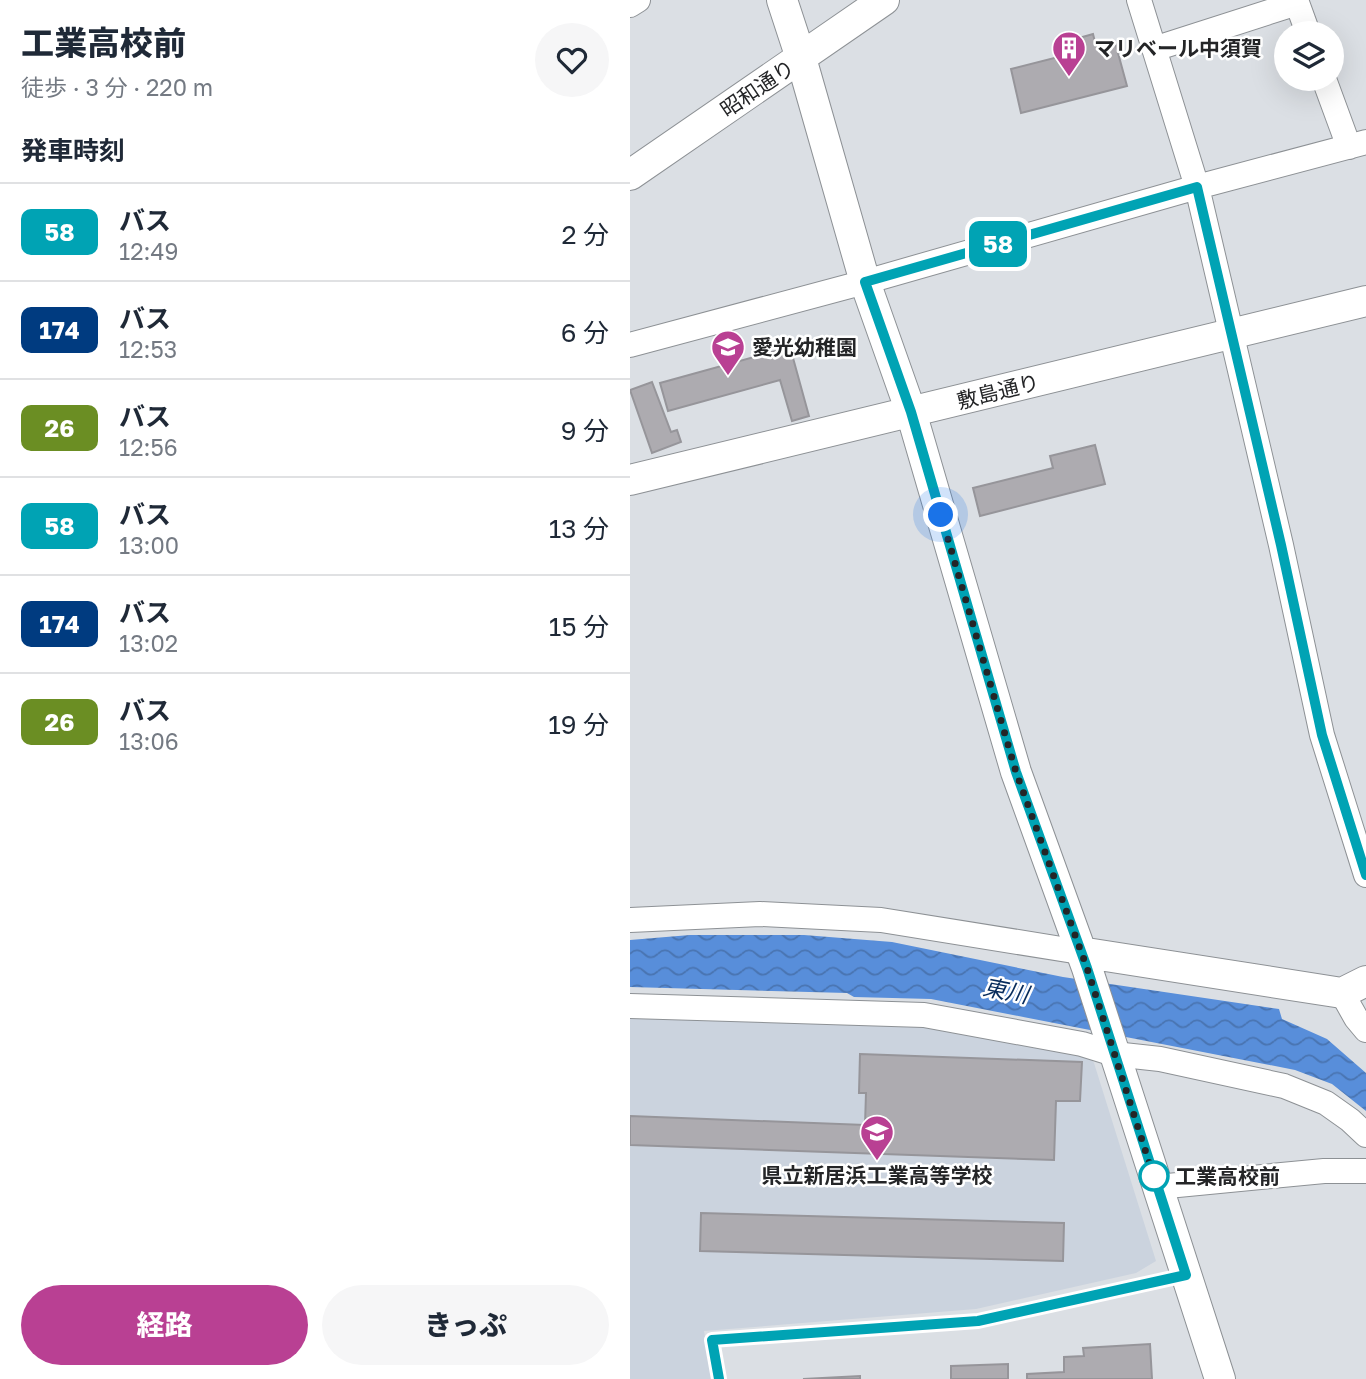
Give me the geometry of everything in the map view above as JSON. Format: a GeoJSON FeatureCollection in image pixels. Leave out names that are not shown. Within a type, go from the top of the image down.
{"type":"FeatureCollection","features":[{"type":"Feature","properties":{"kind":"street"},"geometry":{"type":"LineString","coordinates":[[630,5],[638,0]]}},
{"type":"Feature","properties":{"kind":"street"},"geometry":{"type":"LineString","coordinates":[[782,0],[802,58],[865,282],[911,412],[1016,772],[1084,960],[1220,1379]]}},
{"type":"Feature","properties":{"kind":"street","name":"昭和通り"},"geometry":{"type":"LineString","coordinates":[[630,175],[884,0]]}},
{"type":"Feature","properties":{"kind":"street"},"geometry":{"type":"LineString","coordinates":[[1139,0],[1197,187],[1281,545],[1322,735],[1356,814],[1366,875]]}},
{"type":"Feature","properties":{"kind":"street"},"geometry":{"type":"LineString","coordinates":[[1154,49],[1296,1],[1304,21]]}},
{"type":"Feature","properties":{"kind":"street"},"geometry":{"type":"LineString","coordinates":[[630,345],[1357,145],[1330,91]]}},
{"type":"Feature","properties":{"kind":"street","name":"敷島通り"},"geometry":{"type":"LineString","coordinates":[[630,480],[1366,301]]}},
{"type":"Feature","properties":{"kind":"street"},"geometry":{"type":"LineString","coordinates":[[630,920],[761,914],[881,920],[1084,960],[1354,987],[1356,1018],[1366,1030]]}},
{"type":"Feature","properties":{"kind":"street"},"geometry":{"type":"LineString","coordinates":[[630,1006],[924,1015],[1082,1044],[1111,1045],[1294,1090],[1326,1103],[1366,1135]]}},
{"type":"Feature","properties":{"kind":"street"},"geometry":{"type":"LineString","coordinates":[[1157,1187],[1324,1171],[1366,1171]]}},
{"type":"Feature","properties":{"kind":"lane"},"geometry":{"type":"LineString","coordinates":[[719,1379],[712,1340],[978,1321],[1186,1275]]}},
{"type":"Feature","properties":{"kind":"shaded area","name":"県立新居浜工業高等学校"},"geometry":{"type":"Polygon","coordinates":[[[630,1013],[923,1021],[1087,1052],[1094,1063],[1156,1261],[1136,1273],[976,1309],[704,1331],[712,1379],[630,1379],[630,1013]]]}},
{"type":"Feature","properties":{"kind":"water","name":"東川"},"geometry":{"type":"Polygon","coordinates":[[[690,935],[804,935],[892,942],[1063,977],[1279,1009],[1282,1019],[1327,1039],[1366,1073],[1366,1111],[1332,1084],[1295,1070],[931,999],[854,997],[847,993],[630,987],[630,940],[690,935]]]}},
{"type":"Feature","properties":{"kind":"building","name":"マリベール中須賀"},"geometry":{"type":"Polygon","coordinates":[[[1093,34],[1096,46],[1115,42],[1127,86],[1021,113],[1011,69],[1082,51],[1079,38],[1093,34]]]}},
{"type":"Feature","properties":{"kind":"building"},"geometry":{"type":"Polygon","coordinates":[[[790,347],[809,416],[792,421],[780,380],[668,411],[660,383],[790,347]]]}},
{"type":"Feature","properties":{"kind":"building"},"geometry":{"type":"Polygon","coordinates":[[[652,382],[671,432],[677,430],[681,442],[652,453],[630,390],[652,382]]]}},
{"type":"Feature","properties":{"kind":"building"},"geometry":{"type":"Polygon","coordinates":[[[1095,445],[1105,484],[980,516],[973,488],[1053,468],[1050,456],[1095,445]]]}},
{"type":"Feature","properties":{"kind":"building"},"geometry":{"type":"Polygon","coordinates":[[[860,1054],[1082,1062],[1080,1101],[1056,1101],[1054,1160],[630,1145],[630,1116],[865,1125],[866,1093],[859,1093],[860,1054]]]}},
{"type":"Feature","properties":{"kind":"building"},"geometry":{"type":"Polygon","coordinates":[[[701,1213],[1064,1223],[1063,1261],[700,1251],[701,1213]]]}},
{"type":"Feature","properties":{"kind":"building"},"geometry":{"type":"Polygon","coordinates":[[[1150,1344],[1152,1379],[1027,1379],[1027,1374],[1064,1372],[1064,1357],[1084,1356],[1083,1348],[1150,1344]]]}},
{"type":"Feature","properties":{"kind":"building"},"geometry":{"type":"Polygon","coordinates":[[[1008,1364],[1008,1379],[951,1379],[951,1366],[1008,1364]]]}},
{"type":"Feature","properties":{"kind":"building"},"geometry":{"type":"Polygon","coordinates":[[[860,1376],[860,1379],[803,1379],[860,1376]]]}},
{"type":"Feature","properties":{"kind":"bus line","name":"58"},"geometry":{"type":"LineString","coordinates":[[719,1379],[712,1340],[978,1321],[1186,1275],[1087,968],[1016,772],[911,412],[865,282],[1197,187],[1281,545],[1322,735],[1366,875]]}},
{"type":"Feature","properties":{"kind":"place","name":"マリベール中須賀"},"geometry":{"type":"Point","coordinates":[1069,78]}},
{"type":"Feature","properties":{"kind":"place","name":"愛光幼稚園"},"geometry":{"type":"Point","coordinates":[728,377]}},
{"type":"Feature","properties":{"kind":"place","name":"県立新居浜工業高等学校"},"geometry":{"type":"Point","coordinates":[877,1162]}},
{"type":"Feature","properties":{"kind":"place","name":"工業高校前"},"geometry":{"type":"Point","coordinates":[1154,1176]}},
{"type":"Feature","properties":{"kind":"route"},"geometry":{"type":"LineString","coordinates":[[941,515],[1016,772],[1087,968],[1157,1187],[1154,1176]]}}]}
